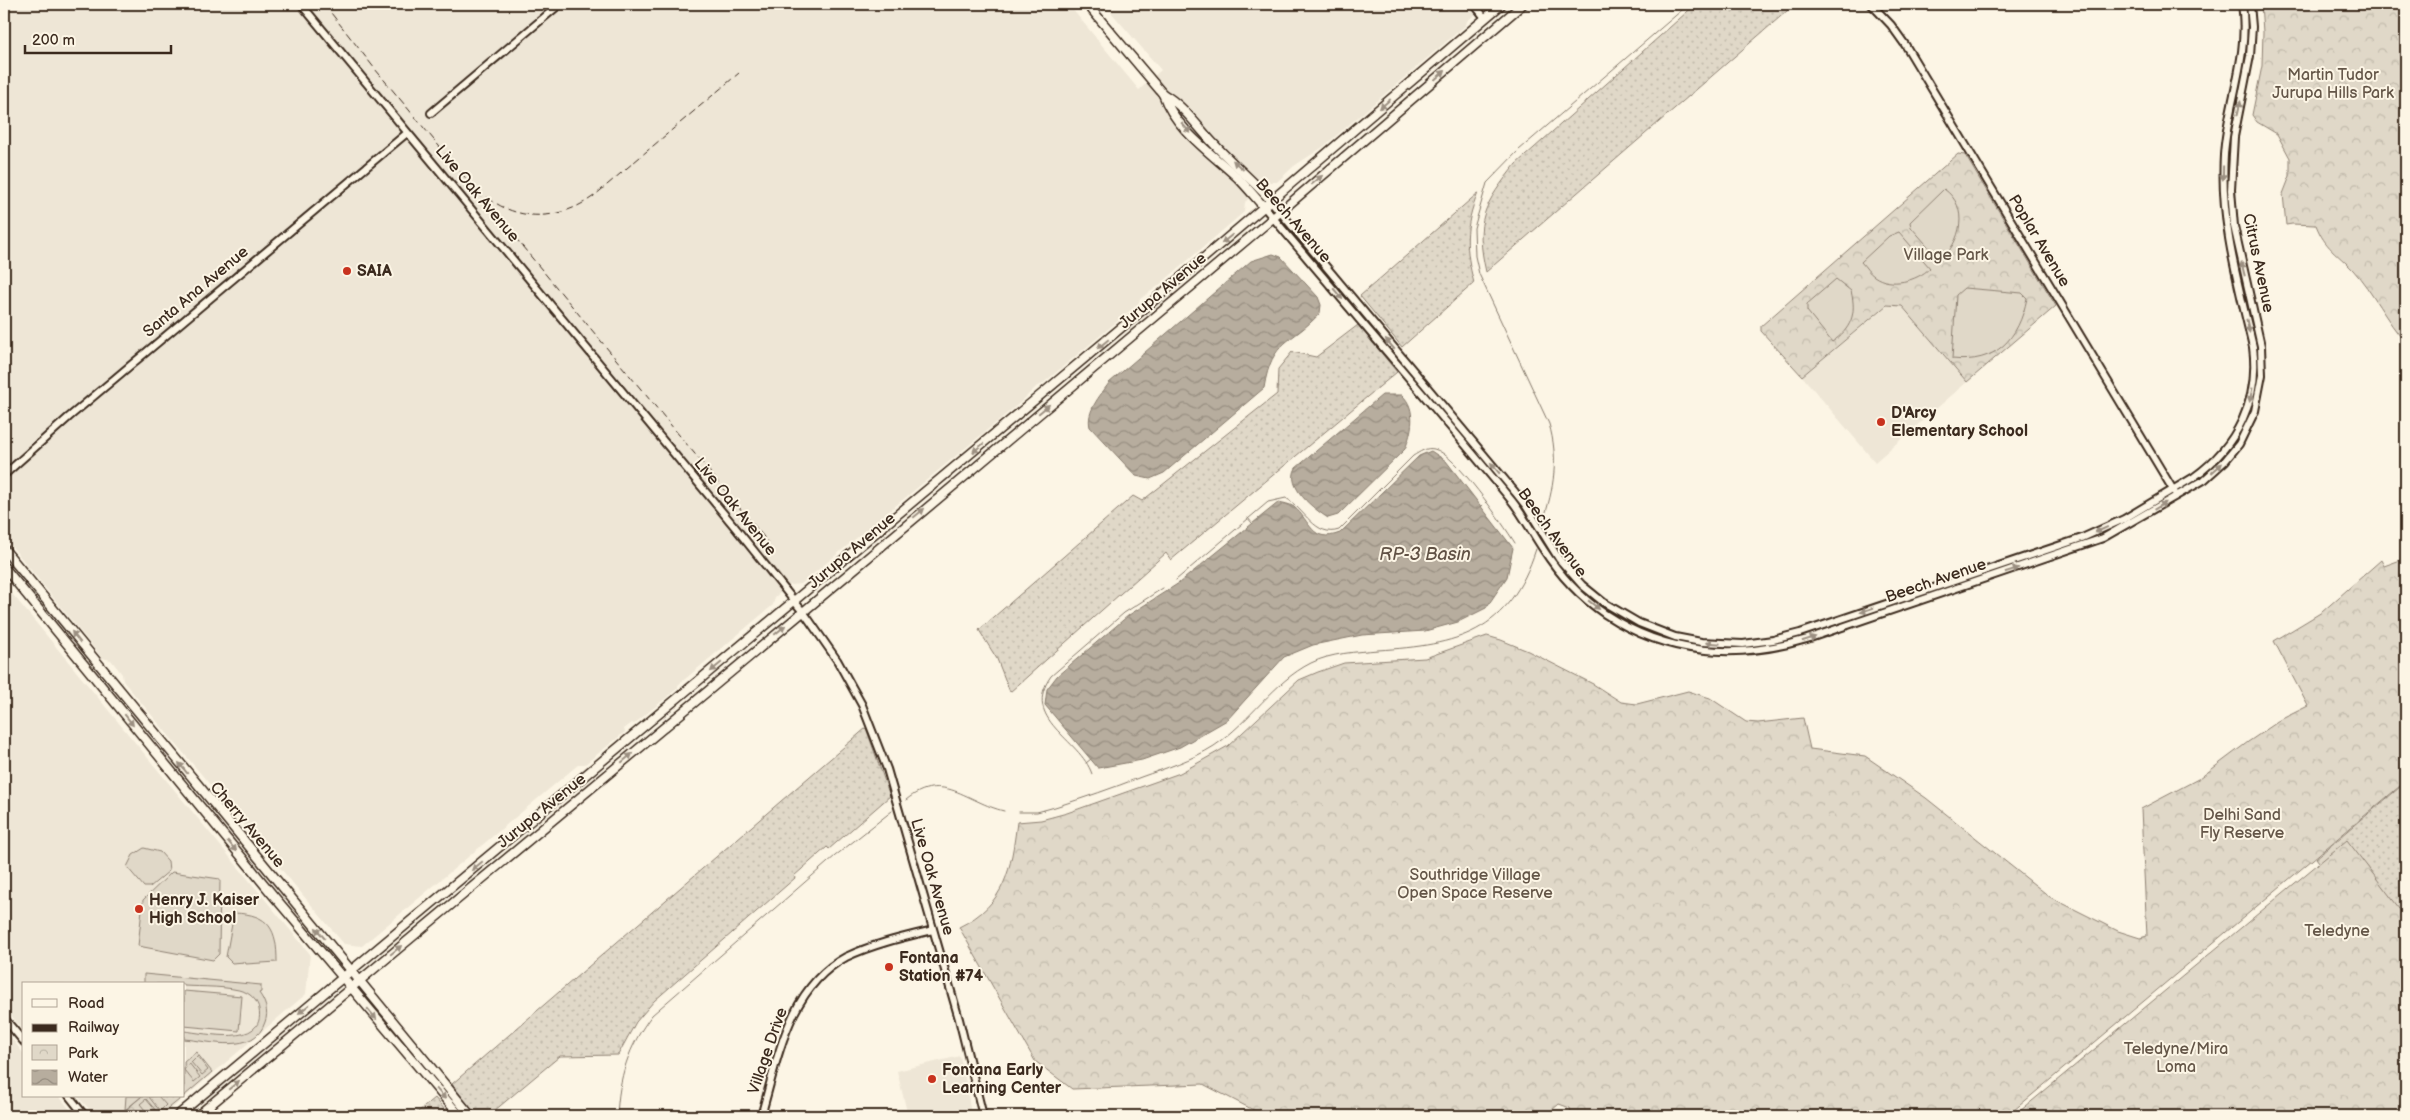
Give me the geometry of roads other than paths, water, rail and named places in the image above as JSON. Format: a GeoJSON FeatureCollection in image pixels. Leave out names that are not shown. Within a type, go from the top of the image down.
{"type":"FeatureCollection","features":[{"type":"Feature","properties":{"kind":"main road","name":"Beech Avenue"},"geometry":{"type":"LineString","coordinates":[[1087,4],[1163,94],[1174,101],[1214,145],[1247,174],[1271,201]]}},
{"type":"Feature","properties":{"kind":"main road","name":"Jurupa Avenue"},"geometry":{"type":"LineString","coordinates":[[177,1116],[1264,207],[1502,4]]}},
{"type":"Feature","properties":{"kind":"main road","name":"Jurupa Avenue"},"geometry":{"type":"LineString","coordinates":[[197,1116],[1280,212],[1523,4]]}},
{"type":"Feature","properties":{"kind":"main road","name":"Beech Avenue"},"geometry":{"type":"LineString","coordinates":[[1163,94],[1167,107],[1199,143],[1238,179],[1264,207]]}},
{"type":"Feature","properties":{"kind":"main road","name":"Cherry Avenue"},"geometry":{"type":"LineString","coordinates":[[4,550],[471,1116]]}},
{"type":"Feature","properties":{"kind":"main road","name":"Cherry Avenue"},"geometry":{"type":"LineString","coordinates":[[4,567],[342,978],[460,1116]]}},
{"type":"Feature","properties":{"kind":"street","name":"Live Oak Avenue"},"geometry":{"type":"LineString","coordinates":[[300,4],[734,526],[831,651],[862,705],[879,746],[894,791],[959,1018],[983,1116]]}},
{"type":"Feature","properties":{"kind":"street"},"geometry":{"type":"LineString","coordinates":[[432,113],[560,4]]}},
{"type":"Feature","properties":{"kind":"street"},"geometry":{"type":"LineString","coordinates":[[1474,4],[1485,18]]}},
{"type":"Feature","properties":{"kind":"street","name":"Poplar Avenue"},"geometry":{"type":"LineString","coordinates":[[1871,4],[1891,25],[1906,46],[2177,496]]}},
{"type":"Feature","properties":{"kind":"street","name":"Citrus Avenue"},"geometry":{"type":"LineString","coordinates":[[2173,489],[2207,467],[2228,445],[2242,421],[2252,390],[2253,347],[2228,242],[2223,191],[2226,132],[2243,51],[2242,4]]}},
{"type":"Feature","properties":{"kind":"street","name":"Citrus Avenue"},"geometry":{"type":"LineString","coordinates":[[2177,496],[2204,480],[2231,455],[2246,434],[2259,398],[2262,375],[2261,346],[2234,226],[2231,190],[2234,137],[2250,56],[2252,27],[2250,4]]}},
{"type":"Feature","properties":{"kind":"street","name":"Santa Ana Avenue"},"geometry":{"type":"LineString","coordinates":[[4,475],[82,406],[407,133]]}},
{"type":"Feature","properties":{"kind":"street","name":"Beech Avenue"},"geometry":{"type":"LineString","coordinates":[[1271,201],[1526,506],[1553,551],[1571,574],[1603,602],[1619,613],[1675,637],[1726,644],[1761,642],[1785,638],[2082,538],[2124,519],[2173,489]]}},
{"type":"Feature","properties":{"kind":"street","name":"Beech Avenue"},"geometry":{"type":"LineString","coordinates":[[1264,207],[1514,504],[1548,557],[1576,590],[1591,604],[1620,622],[1673,645],[1720,652],[1740,652],[1762,651],[1800,642],[2103,538],[2177,496]]}},
{"type":"Feature","properties":{"kind":"street","name":"Village Drive"},"geometry":{"type":"LineString","coordinates":[[761,1116],[787,1029],[797,1006],[815,982],[837,963],[857,952],[933,930]]}},
{"type":"Feature","properties":{"kind":"street"},"geometry":{"type":"LineString","coordinates":[[4,1018],[22,1040]]}},
{"type":"Feature","properties":{"kind":"street"},"geometry":{"type":"LineString","coordinates":[[71,1098],[85,1116]]}},
{"type":"Feature","properties":{"kind":"water"},"geometry":{"type":"Polygon","coordinates":[[[1273,254],[1281,257],[1318,297],[1321,305],[1320,313],[1278,351],[1272,360],[1264,388],[1164,473],[1150,479],[1136,476],[1090,427],[1090,415],[1098,398],[1109,383],[1251,261],[1273,254]]]}},
{"type":"Feature","properties":{"kind":"water"},"geometry":{"type":"Polygon","coordinates":[[[1382,395],[1402,395],[1410,407],[1412,421],[1405,449],[1338,515],[1328,518],[1309,503],[1298,490],[1294,483],[1296,468],[1382,395]]]}},
{"type":"Feature","properties":{"kind":"water","name":"RP-3 Basin"},"geometry":{"type":"Polygon","coordinates":[[[1431,451],[1446,461],[1513,548],[1507,577],[1486,608],[1458,622],[1425,631],[1362,635],[1313,645],[1284,657],[1227,720],[1180,747],[1142,760],[1098,768],[1045,705],[1047,689],[1057,676],[1129,615],[1179,583],[1279,502],[1294,507],[1317,533],[1323,536],[1330,536],[1340,533],[1419,456],[1431,451]]]}},
{"type":"Feature","properties":{"kind":"waterway"},"geometry":{"type":"LineString","coordinates":[[1543,521],[1554,473],[1554,449],[1549,424],[1479,274],[1475,256],[1474,228],[1487,183],[1519,150],[1689,4]]}},
{"type":"Feature","properties":{"kind":"waterway"},"geometry":{"type":"LineString","coordinates":[[1176,580],[1268,502],[1286,498],[1317,526],[1324,530],[1339,530],[1413,456],[1428,449],[1434,449],[1443,453],[1466,475],[1515,543]]}},
{"type":"Feature","properties":{"kind":"waterway"},"geometry":{"type":"LineString","coordinates":[[1481,507],[1486,502]]}},
{"type":"Feature","properties":{"kind":"waterway"},"geometry":{"type":"LineString","coordinates":[[1248,518],[1252,523]]}},
{"type":"Feature","properties":{"kind":"waterway"},"geometry":{"type":"LineString","coordinates":[[1019,812],[1037,812],[1066,804],[1197,755],[1227,736],[1273,691],[1297,671],[1311,663],[1327,657],[1361,651],[1433,644],[1456,638],[1477,629],[1495,617],[1511,600],[1525,577],[1536,549]]}},
{"type":"Feature","properties":{"kind":"waterway"},"geometry":{"type":"LineString","coordinates":[[1092,774],[1086,761],[1047,717],[1043,705],[1043,691],[1051,676],[1124,613],[1163,588]]}},
{"type":"Feature","properties":{"kind":"waterway"},"geometry":{"type":"LineString","coordinates":[[1086,763],[1091,759]]}},
{"type":"Feature","properties":{"kind":"waterway"},"geometry":{"type":"LineString","coordinates":[[906,800],[919,791],[943,788],[1004,811]]}},
{"type":"Feature","properties":{"kind":"waterway"},"geometry":{"type":"LineString","coordinates":[[617,1116],[620,1088],[626,1063],[637,1039],[652,1015],[835,856],[892,811]]}},
{"type":"Feature","properties":{"kind":"railway"},"geometry":{"type":"LineString","coordinates":[[324,4],[375,69],[768,542]]}},
{"type":"Feature","properties":{"kind":"railway"},"geometry":{"type":"LineString","coordinates":[[348,4],[375,8],[406,4]]}},
{"type":"Feature","properties":{"kind":"railway"},"geometry":{"type":"LineString","coordinates":[[487,197],[513,211],[540,215],[554,214],[581,204],[594,196],[739,73]]}},
{"type":"Feature","properties":{"kind":"place","name":"SAIA"},"geometry":{"type":"Point","coordinates":[347,271]}},
{"type":"Feature","properties":{"kind":"place","name":"D'Arcy Elementary School"},"geometry":{"type":"Point","coordinates":[1881,422]}},
{"type":"Feature","properties":{"kind":"place","name":"Henry J. Kaiser High School"},"geometry":{"type":"Point","coordinates":[139,909]}},
{"type":"Feature","properties":{"kind":"place","name":"Fontana Station #74"},"geometry":{"type":"Point","coordinates":[889,967]}},
{"type":"Feature","properties":{"kind":"place","name":"Fontana Early Learning Center"},"geometry":{"type":"Point","coordinates":[932,1079]}},
{"type":"Feature","properties":{"kind":"park label","name":"Martin Tudor Jurupa Hills Park"},"geometry":{"type":"Point","coordinates":[2333,84]}},
{"type":"Feature","properties":{"kind":"park label","name":"Village Park"},"geometry":{"type":"Point","coordinates":[1946,255]}},
{"type":"Feature","properties":{"kind":"park label","name":"Delhi Sand Fly Reserve"},"geometry":{"type":"Point","coordinates":[2242,824]}},
{"type":"Feature","properties":{"kind":"park label","name":"Southridge Village Open Space Reserve"},"geometry":{"type":"Point","coordinates":[1475,884]}},
{"type":"Feature","properties":{"kind":"park label","name":"Teledyne"},"geometry":{"type":"Point","coordinates":[2337,931]}},
{"type":"Feature","properties":{"kind":"park label","name":"Teledyne/Mira Loma"},"geometry":{"type":"Point","coordinates":[2176,1058]}}]}
